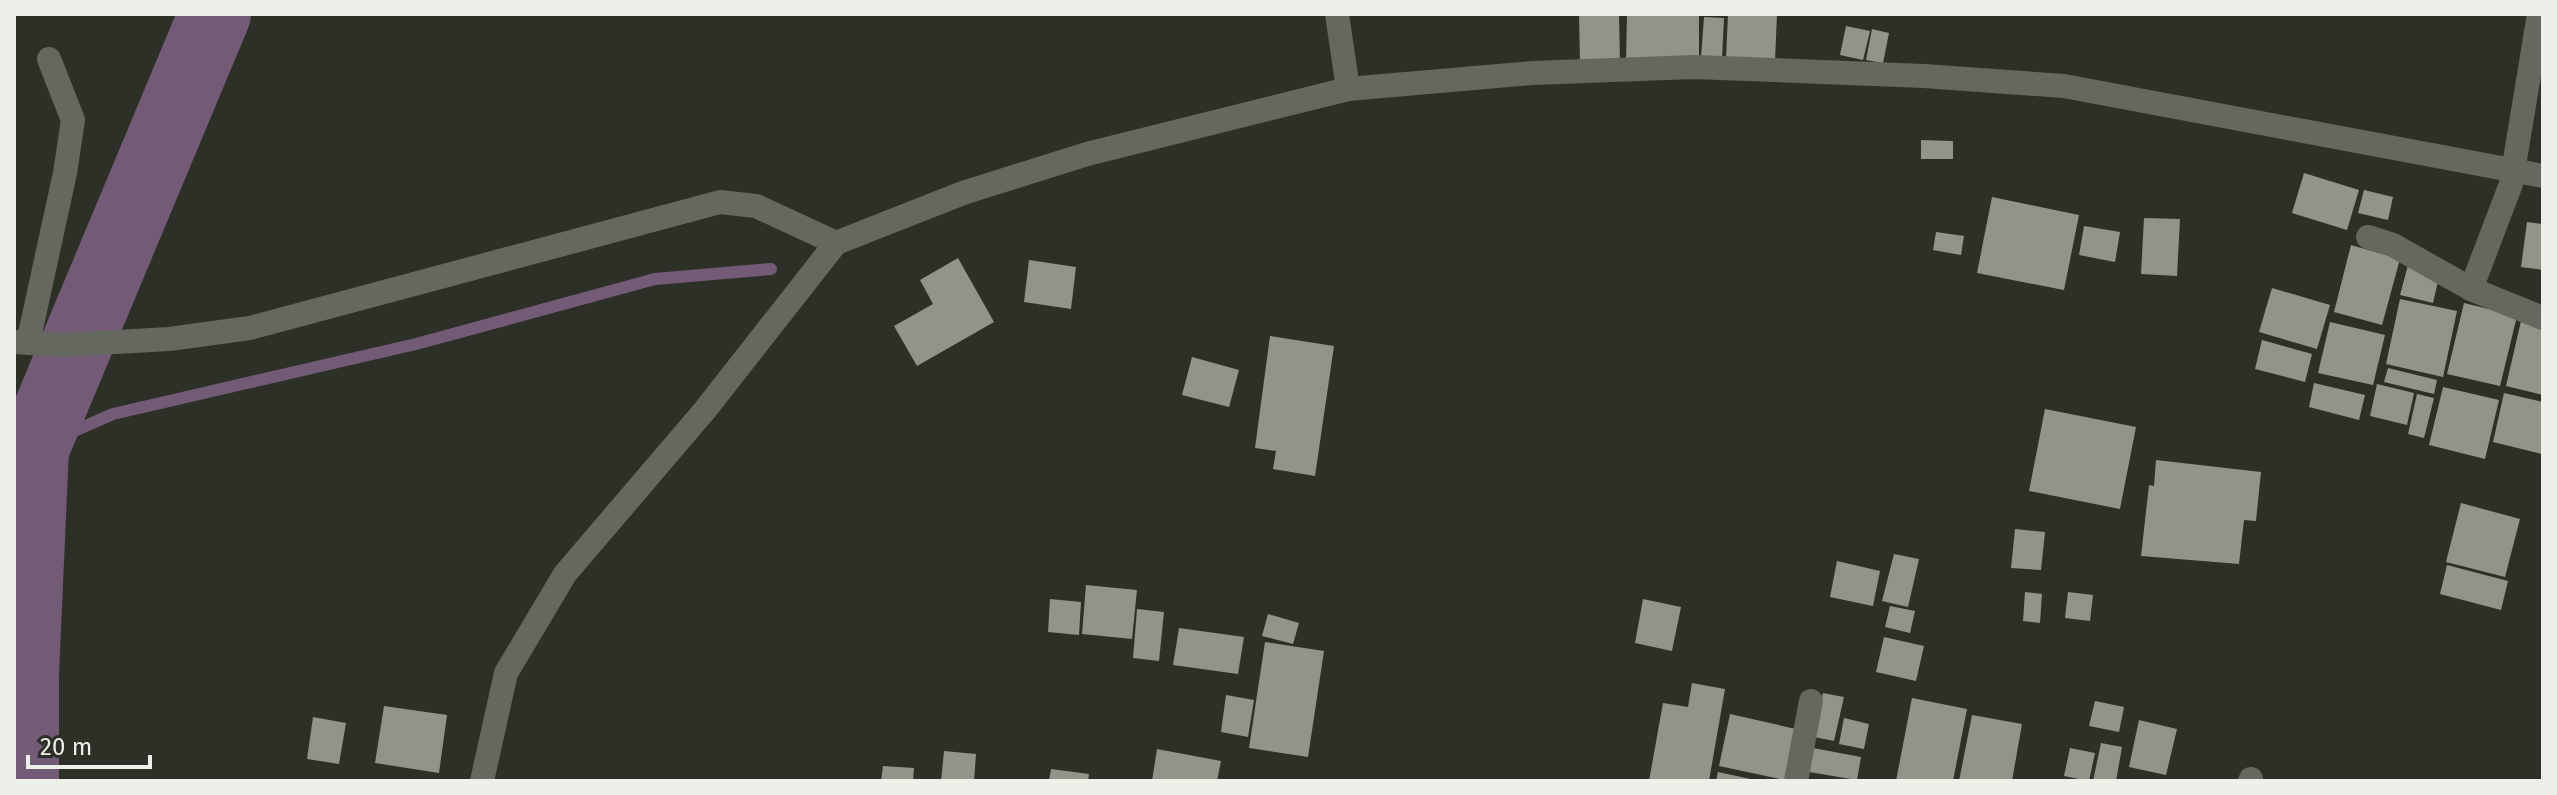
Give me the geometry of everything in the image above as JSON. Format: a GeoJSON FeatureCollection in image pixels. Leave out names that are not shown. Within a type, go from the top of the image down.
{"type":"FeatureCollection","features":[{"type":"Feature","properties":{"kind":"street"},"geometry":{"type":"LineString","coordinates":[[1337,14],[1348,89]]}},
{"type":"Feature","properties":{"kind":"street"},"geometry":{"type":"LineString","coordinates":[[2471,289],[2513,177],[2539,14]]}},
{"type":"Feature","properties":{"kind":"street"},"geometry":{"type":"LineString","coordinates":[[49,59],[73,120],[65,173],[21,343],[64,345],[169,339],[250,328],[720,202],[756,206],[836,243]]}},
{"type":"Feature","properties":{"kind":"street"},"geometry":{"type":"LineString","coordinates":[[482,781],[506,673],[565,574],[705,410],[836,243],[963,193],[1087,154],[1348,89],[1532,73],[1694,67],[1924,76],[2064,86],[2513,177],[2543,176]]}},
{"type":"Feature","properties":{"kind":"street"},"geometry":{"type":"LineString","coordinates":[[2368,237],[2393,245],[2471,289],[2543,318]]}},
{"type":"Feature","properties":{"kind":"street"},"geometry":{"type":"LineString","coordinates":[[1796,781],[1811,701]]}},
{"type":"Feature","properties":{"kind":"building"},"geometry":{"type":"Polygon","coordinates":[[[1579,14],[1619,14],[1620,63],[1580,63],[1579,14]]]}},
{"type":"Feature","properties":{"kind":"building"},"geometry":{"type":"Polygon","coordinates":[[[1627,14],[1699,14],[1699,62],[1626,60],[1627,14]]]}},
{"type":"Feature","properties":{"kind":"building"},"geometry":{"type":"Polygon","coordinates":[[[1728,14],[1777,14],[1775,61],[1726,58],[1728,14]]]}},
{"type":"Feature","properties":{"kind":"building"},"geometry":{"type":"Polygon","coordinates":[[[1704,17],[1724,18],[1722,59],[1701,58],[1704,17]]]}},
{"type":"Feature","properties":{"kind":"building"},"geometry":{"type":"Polygon","coordinates":[[[1846,26],[1870,31],[1863,60],[1840,55],[1846,26]]]}},
{"type":"Feature","properties":{"kind":"building"},"geometry":{"type":"Polygon","coordinates":[[[1872,29],[1889,33],[1883,63],[1866,60],[1872,29]]]}},
{"type":"Feature","properties":{"kind":"building"},"geometry":{"type":"Polygon","coordinates":[[[1921,140],[1953,141],[1953,159],[1921,159],[1921,140]]]}},
{"type":"Feature","properties":{"kind":"building"},"geometry":{"type":"Polygon","coordinates":[[[2304,173],[2359,190],[2347,230],[2292,213],[2304,173]]]}},
{"type":"Feature","properties":{"kind":"building"},"geometry":{"type":"Polygon","coordinates":[[[2364,190],[2393,197],[2388,220],[2358,213],[2364,190]]]}},
{"type":"Feature","properties":{"kind":"building"},"geometry":{"type":"Polygon","coordinates":[[[1992,197],[2079,215],[2064,290],[1977,273],[1992,197]]]}},
{"type":"Feature","properties":{"kind":"building"},"geometry":{"type":"Polygon","coordinates":[[[2144,218],[2180,219],[2177,276],[2141,274],[2144,218]]]}},
{"type":"Feature","properties":{"kind":"building"},"geometry":{"type":"Polygon","coordinates":[[[2527,222],[2543,224],[2543,270],[2521,267],[2527,222]]]}},
{"type":"Feature","properties":{"kind":"building"},"geometry":{"type":"Polygon","coordinates":[[[2084,226],[2120,232],[2115,262],[2079,255],[2084,226]]]}},
{"type":"Feature","properties":{"kind":"building"},"geometry":{"type":"Polygon","coordinates":[[[1936,232],[1964,236],[1961,255],[1933,250],[1936,232]]]}},
{"type":"Feature","properties":{"kind":"building"},"geometry":{"type":"Polygon","coordinates":[[[2351,245],[2400,259],[2382,325],[2334,312],[2351,245]]]}},
{"type":"Feature","properties":{"kind":"building"},"geometry":{"type":"Polygon","coordinates":[[[958,258],[994,322],[917,366],[894,326],[933,304],[920,280],[958,258]]]}},
{"type":"Feature","properties":{"kind":"building"},"geometry":{"type":"Polygon","coordinates":[[[1029,260],[1076,267],[1071,309],[1024,302],[1029,260]]]}},
{"type":"Feature","properties":{"kind":"building"},"geometry":{"type":"Polygon","coordinates":[[[2408,265],[2440,273],[2433,303],[2400,295],[2408,265]]]}},
{"type":"Feature","properties":{"kind":"building"},"geometry":{"type":"Polygon","coordinates":[[[2272,288],[2330,305],[2317,349],[2259,332],[2272,288]]]}},
{"type":"Feature","properties":{"kind":"building"},"geometry":{"type":"Polygon","coordinates":[[[2400,299],[2457,311],[2443,377],[2386,364],[2400,299]]]}},
{"type":"Feature","properties":{"kind":"building"},"geometry":{"type":"Polygon","coordinates":[[[2464,303],[2517,316],[2500,386],[2447,374],[2464,303]]]}},
{"type":"Feature","properties":{"kind":"building"},"geometry":{"type":"Polygon","coordinates":[[[2521,321],[2543,327],[2543,395],[2506,386],[2521,321]]]}},
{"type":"Feature","properties":{"kind":"building"},"geometry":{"type":"Polygon","coordinates":[[[2330,322],[2385,335],[2373,385],[2318,373],[2330,322]]]}},
{"type":"Feature","properties":{"kind":"building"},"geometry":{"type":"Polygon","coordinates":[[[1270,336],[1334,346],[1315,476],[1273,469],[1276,451],[1255,448],[1270,336]]]}},
{"type":"Feature","properties":{"kind":"building"},"geometry":{"type":"Polygon","coordinates":[[[2262,340],[2312,354],[2305,382],[2255,369],[2262,340]]]}},
{"type":"Feature","properties":{"kind":"building"},"geometry":{"type":"Polygon","coordinates":[[[1192,357],[1239,370],[1229,407],[1182,395],[1192,357]]]}},
{"type":"Feature","properties":{"kind":"building"},"geometry":{"type":"Polygon","coordinates":[[[2388,368],[2437,380],[2434,394],[2384,382],[2388,368]]]}},
{"type":"Feature","properties":{"kind":"building"},"geometry":{"type":"Polygon","coordinates":[[[2314,383],[2365,395],[2359,420],[2309,407],[2314,383]]]}},
{"type":"Feature","properties":{"kind":"building"},"geometry":{"type":"Polygon","coordinates":[[[2377,384],[2414,393],[2407,425],[2370,416],[2377,384]]]}},
{"type":"Feature","properties":{"kind":"building"},"geometry":{"type":"Polygon","coordinates":[[[2443,387],[2499,400],[2485,459],[2429,445],[2443,387]]]}},
{"type":"Feature","properties":{"kind":"building"},"geometry":{"type":"Polygon","coordinates":[[[2504,393],[2543,402],[2542,454],[2493,442],[2504,393]]]}},
{"type":"Feature","properties":{"kind":"building"},"geometry":{"type":"Polygon","coordinates":[[[2417,394],[2434,398],[2424,438],[2408,434],[2417,394]]]}},
{"type":"Feature","properties":{"kind":"building"},"geometry":{"type":"Polygon","coordinates":[[[2045,409],[2136,427],[2120,509],[2029,491],[2045,409]]]}},
{"type":"Feature","properties":{"kind":"building"},"geometry":{"type":"Polygon","coordinates":[[[2156,460],[2261,472],[2256,521],[2244,520],[2239,564],[2141,556],[2149,485],[2154,486],[2156,460]]]}},
{"type":"Feature","properties":{"kind":"building"},"geometry":{"type":"Polygon","coordinates":[[[2461,503],[2520,519],[2505,577],[2446,562],[2461,503]]]}},
{"type":"Feature","properties":{"kind":"building"},"geometry":{"type":"Polygon","coordinates":[[[2015,529],[2045,532],[2041,570],[2011,568],[2015,529]]]}},
{"type":"Feature","properties":{"kind":"building"},"geometry":{"type":"Polygon","coordinates":[[[1894,554],[1919,559],[1908,607],[1882,601],[1894,554]]]}},
{"type":"Feature","properties":{"kind":"building"},"geometry":{"type":"Polygon","coordinates":[[[1837,561],[1880,571],[1873,606],[1830,597],[1837,561]]]}},
{"type":"Feature","properties":{"kind":"building"},"geometry":{"type":"Polygon","coordinates":[[[2447,565],[2508,581],[2501,610],[2440,594],[2447,565]]]}},
{"type":"Feature","properties":{"kind":"building"},"geometry":{"type":"Polygon","coordinates":[[[1086,585],[1137,590],[1132,639],[1082,634],[1086,585]]]}},
{"type":"Feature","properties":{"kind":"building"},"geometry":{"type":"Polygon","coordinates":[[[2025,592],[2042,594],[2040,623],[2023,621],[2025,592]]]}},
{"type":"Feature","properties":{"kind":"building"},"geometry":{"type":"Polygon","coordinates":[[[2068,592],[2093,595],[2090,621],[2065,618],[2068,592]]]}},
{"type":"Feature","properties":{"kind":"building"},"geometry":{"type":"Polygon","coordinates":[[[1050,599],[1081,602],[1079,635],[1048,632],[1050,599]]]}},
{"type":"Feature","properties":{"kind":"building"},"geometry":{"type":"Polygon","coordinates":[[[1643,599],[1681,607],[1672,651],[1635,643],[1643,599]]]}},
{"type":"Feature","properties":{"kind":"building"},"geometry":{"type":"Polygon","coordinates":[[[1890,606],[1915,611],[1910,633],[1885,627],[1890,606]]]}},
{"type":"Feature","properties":{"kind":"building"},"geometry":{"type":"Polygon","coordinates":[[[1137,609],[1164,612],[1159,661],[1133,658],[1137,609]]]}},
{"type":"Feature","properties":{"kind":"building"},"geometry":{"type":"Polygon","coordinates":[[[1268,614],[1299,623],[1293,644],[1262,636],[1268,614]]]}},
{"type":"Feature","properties":{"kind":"building"},"geometry":{"type":"Polygon","coordinates":[[[1179,628],[1244,637],[1238,674],[1173,665],[1179,628]]]}},
{"type":"Feature","properties":{"kind":"building"},"geometry":{"type":"Polygon","coordinates":[[[1884,637],[1924,646],[1916,681],[1876,672],[1884,637]]]}},
{"type":"Feature","properties":{"kind":"building"},"geometry":{"type":"Polygon","coordinates":[[[1265,642],[1324,651],[1308,757],[1249,748],[1265,642]]]}},
{"type":"Feature","properties":{"kind":"building"},"geometry":{"type":"Polygon","coordinates":[[[1692,683],[1725,689],[1709,781],[1649,781],[1663,703],[1688,707],[1692,683]]]}},
{"type":"Feature","properties":{"kind":"building"},"geometry":{"type":"Polygon","coordinates":[[[1823,693],[1844,697],[1834,741],[1814,737],[1823,693]]]}},
{"type":"Feature","properties":{"kind":"building"},"geometry":{"type":"Polygon","coordinates":[[[1226,695],[1254,700],[1248,737],[1221,732],[1226,695]]]}},
{"type":"Feature","properties":{"kind":"building"},"geometry":{"type":"Polygon","coordinates":[[[1912,698],[1967,709],[1953,781],[1896,781],[1912,698]]]}},
{"type":"Feature","properties":{"kind":"building"},"geometry":{"type":"Polygon","coordinates":[[[2095,701],[2124,707],[2119,732],[2089,726],[2095,701]]]}},
{"type":"Feature","properties":{"kind":"building"},"geometry":{"type":"Polygon","coordinates":[[[384,706],[447,715],[439,773],[375,763],[384,706]]]}},
{"type":"Feature","properties":{"kind":"building"},"geometry":{"type":"Polygon","coordinates":[[[1730,714],[1796,729],[1785,780],[1719,766],[1730,714]]]}},
{"type":"Feature","properties":{"kind":"building"},"geometry":{"type":"Polygon","coordinates":[[[1972,715],[2022,724],[2012,781],[1959,781],[1972,715]]]}},
{"type":"Feature","properties":{"kind":"building"},"geometry":{"type":"Polygon","coordinates":[[[313,717],[346,723],[339,764],[307,759],[313,717]]]}},
{"type":"Feature","properties":{"kind":"building"},"geometry":{"type":"Polygon","coordinates":[[[1844,718],[1869,724],[1864,749],[1839,744],[1844,718]]]}},
{"type":"Feature","properties":{"kind":"building"},"geometry":{"type":"Polygon","coordinates":[[[2139,720],[2177,729],[2166,775],[2129,767],[2139,720]]]}},
{"type":"Feature","properties":{"kind":"building"},"geometry":{"type":"Polygon","coordinates":[[[2101,743],[2122,747],[2116,781],[2093,781],[2101,743]]]}},
{"type":"Feature","properties":{"kind":"building"},"geometry":{"type":"Polygon","coordinates":[[[1813,748],[1861,757],[1857,780],[1809,772],[1813,748]]]}},
{"type":"Feature","properties":{"kind":"building"},"geometry":{"type":"Polygon","coordinates":[[[2070,748],[2095,753],[2089,781],[2064,776],[2070,748]]]}},
{"type":"Feature","properties":{"kind":"building"},"geometry":{"type":"Polygon","coordinates":[[[1157,749],[1221,761],[1217,781],[1152,781],[1157,749]]]}},
{"type":"Feature","properties":{"kind":"building"},"geometry":{"type":"Polygon","coordinates":[[[944,751],[976,754],[974,781],[941,781],[944,751]]]}},
{"type":"Feature","properties":{"kind":"building"},"geometry":{"type":"Polygon","coordinates":[[[883,766],[914,768],[913,781],[881,781],[883,766]]]}},
{"type":"Feature","properties":{"kind":"building"},"geometry":{"type":"Polygon","coordinates":[[[1051,769],[1089,774],[1088,781],[1049,781],[1051,769]]]}},
{"type":"Feature","properties":{"kind":"building"},"geometry":{"type":"Polygon","coordinates":[[[1718,772],[1755,780],[1716,781],[1718,772]]]}},
{"type":"Feature","properties":{"kind":"waterway"},"geometry":{"type":"LineString","coordinates":[[23,781],[23,674],[33,449],[215,14]]}},
{"type":"Feature","properties":{"kind":"waterway"},"geometry":{"type":"LineString","coordinates":[[33,449],[113,414],[416,344],[655,279],[771,269]]}}]}
